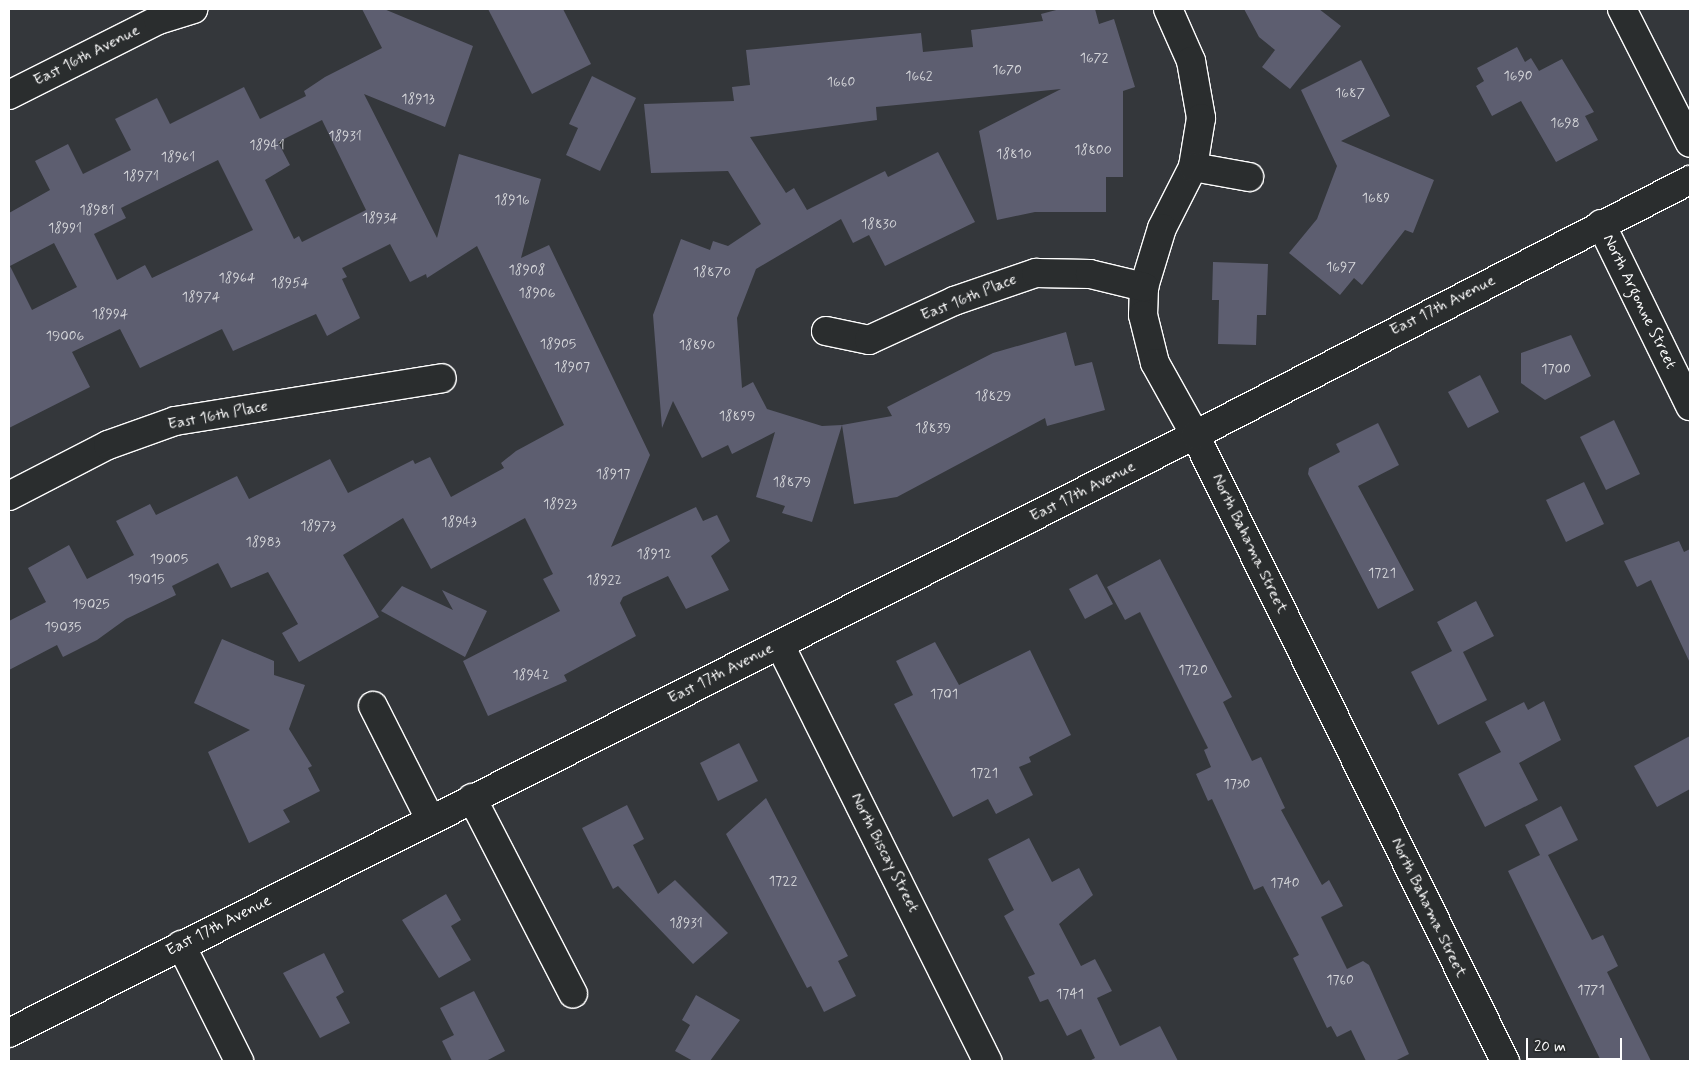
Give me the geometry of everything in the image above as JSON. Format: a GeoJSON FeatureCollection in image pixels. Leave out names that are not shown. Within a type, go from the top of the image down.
{"type":"FeatureCollection","features":[{"type":"Feature","properties":{"kind":"street","name":"East 16th Avenue"},"geometry":{"type":"LineString","coordinates":[[9,95],[158,20],[193,9]]}},
{"type":"Feature","properties":{"kind":"street","name":"North Bahama Street"},"geometry":{"type":"LineString","coordinates":[[1168,9],[1199,95],[1201,118],[1192,167],[1162,228],[1144,287],[1143,316],[1154,363],[1195,435],[1505,1061]]}},
{"type":"Feature","properties":{"kind":"street"},"geometry":{"type":"LineString","coordinates":[[1622,9],[1690,143]]}},
{"type":"Feature","properties":{"kind":"street"},"geometry":{"type":"LineString","coordinates":[[1192,167],[1249,177]]}},
{"type":"Feature","properties":{"kind":"street","name":"East 17th Avenue"},"geometry":{"type":"LineString","coordinates":[[9,1032],[1195,435],[1601,224],[1690,180]]}},
{"type":"Feature","properties":{"kind":"street","name":"North Argonne Street"},"geometry":{"type":"LineString","coordinates":[[1601,224],[1690,406]]}},
{"type":"Feature","properties":{"kind":"street","name":"East 16th Place"},"geometry":{"type":"LineString","coordinates":[[826,331],[869,340],[954,301],[1036,273],[1090,274],[1144,287]]}},
{"type":"Feature","properties":{"kind":"street","name":"East 16th Place"},"geometry":{"type":"LineString","coordinates":[[9,496],[108,445],[175,421],[442,378]]}},
{"type":"Feature","properties":{"kind":"street","name":"North Biscay Street"},"geometry":{"type":"LineString","coordinates":[[780,645],[987,1061]]}},
{"type":"Feature","properties":{"kind":"street"},"geometry":{"type":"LineString","coordinates":[[373,706],[430,820]]}},
{"type":"Feature","properties":{"kind":"street"},"geometry":{"type":"LineString","coordinates":[[472,798],[574,994]]}},
{"type":"Feature","properties":{"kind":"street"},"geometry":{"type":"LineString","coordinates":[[181,945],[239,1061]]}},
{"type":"Feature","properties":{"kind":"building"},"geometry":{"type":"Polygon","coordinates":[[[362,9],[384,9],[473,46],[445,127],[364,94],[437,238],[459,154],[541,179],[521,258],[549,245],[650,455],[611,547],[696,507],[703,521],[717,515],[730,541],[711,556],[729,590],[686,609],[668,576],[623,597],[620,603],[636,636],[564,675],[567,681],[488,716],[463,661],[560,611],[543,579],[553,574],[525,518],[431,569],[403,518],[343,555],[379,617],[299,662],[282,633],[298,624],[268,572],[231,588],[218,563],[172,586],[176,595],[126,619],[97,640],[63,657],[57,645],[9,670],[9,621],[46,602],[28,568],[69,545],[87,579],[134,555],[116,521],[150,504],[156,515],[237,476],[249,499],[330,459],[348,493],[413,460],[415,464],[430,457],[451,497],[504,468],[501,463],[516,451],[564,425],[477,246],[427,278],[426,274],[410,282],[390,244],[342,268],[347,277],[342,279],[360,318],[327,336],[316,314],[233,351],[222,329],[140,368],[120,329],[72,352],[90,387],[9,428],[9,213],[50,190],[35,161],[68,144],[83,174],[131,150],[115,119],[157,98],[170,124],[244,87],[260,119],[306,96],[304,91],[325,77],[382,48],[362,9]],[[322,120],[278,142],[290,165],[265,180],[294,239],[299,236],[302,242],[366,210],[322,120]],[[218,160],[121,208],[126,218],[94,234],[117,280],[145,265],[152,278],[253,230],[218,160]],[[54,243],[10,266],[32,310],[77,287],[54,243]]]}},
{"type":"Feature","properties":{"kind":"building"},"geometry":{"type":"Polygon","coordinates":[[[488,9],[563,9],[591,64],[532,94],[488,9]]]}},
{"type":"Feature","properties":{"kind":"building"},"geometry":{"type":"Polygon","coordinates":[[[1060,9],[1095,9],[1099,24],[1114,19],[1135,87],[1123,91],[1123,177],[1106,177],[1106,212],[1035,212],[997,220],[979,131],[1061,89],[876,107],[877,120],[750,137],[786,193],[794,188],[807,210],[885,171],[888,177],[938,152],[975,222],[885,266],[869,235],[853,243],[841,219],[756,269],[737,318],[742,388],[753,382],[767,409],[822,426],[842,425],[812,522],[782,513],[785,506],[756,497],[775,432],[732,454],[728,445],[702,458],[673,401],[662,428],[653,315],[681,239],[710,250],[713,241],[728,246],[761,224],[728,171],[651,173],[644,104],[734,101],[732,87],[750,85],[746,50],[921,33],[923,52],[973,47],[971,30],[1043,21],[1041,14],[1060,9]]]}},
{"type":"Feature","properties":{"kind":"building"},"geometry":{"type":"Polygon","coordinates":[[[1244,9],[1319,9],[1341,26],[1290,89],[1262,67],[1275,50],[1259,37],[1244,9]]]}},
{"type":"Feature","properties":{"kind":"building"},"geometry":{"type":"Polygon","coordinates":[[[1517,47],[1525,62],[1531,58],[1539,71],[1562,59],[1594,112],[1585,116],[1598,140],[1556,162],[1521,101],[1492,116],[1476,86],[1484,81],[1477,68],[1517,47]]]}},
{"type":"Feature","properties":{"kind":"building"},"geometry":{"type":"Polygon","coordinates":[[[1361,60],[1390,116],[1341,141],[1434,180],[1413,233],[1405,230],[1362,285],[1354,278],[1340,295],[1289,253],[1317,219],[1337,166],[1301,90],[1361,60]]]}},
{"type":"Feature","properties":{"kind":"building"},"geometry":{"type":"Polygon","coordinates":[[[592,76],[636,98],[600,171],[566,155],[578,128],[569,124],[592,76]]]}},
{"type":"Feature","properties":{"kind":"building"},"geometry":{"type":"Polygon","coordinates":[[[1213,262],[1268,264],[1266,315],[1257,315],[1256,345],[1218,344],[1219,300],[1212,300],[1213,262]]]}},
{"type":"Feature","properties":{"kind":"building"},"geometry":{"type":"Polygon","coordinates":[[[1066,332],[1075,366],[1092,362],[1105,410],[1047,426],[1045,418],[897,497],[854,504],[842,425],[892,416],[887,407],[993,353],[1066,332]]]}},
{"type":"Feature","properties":{"kind":"building"},"geometry":{"type":"Polygon","coordinates":[[[1571,335],[1591,376],[1545,400],[1521,383],[1521,353],[1571,335]]]}},
{"type":"Feature","properties":{"kind":"building"},"geometry":{"type":"Polygon","coordinates":[[[1480,375],[1499,412],[1468,428],[1448,392],[1480,375]]]}},
{"type":"Feature","properties":{"kind":"building"},"geometry":{"type":"Polygon","coordinates":[[[1614,420],[1640,474],[1606,490],[1580,437],[1614,420]]]}},
{"type":"Feature","properties":{"kind":"building"},"geometry":{"type":"Polygon","coordinates":[[[1378,423],[1399,465],[1358,486],[1414,590],[1378,609],[1308,474],[1309,468],[1340,452],[1336,444],[1378,423]]]}},
{"type":"Feature","properties":{"kind":"building"},"geometry":{"type":"Polygon","coordinates":[[[1584,482],[1604,524],[1566,542],[1546,500],[1584,482]]]}},
{"type":"Feature","properties":{"kind":"building"},"geometry":{"type":"Polygon","coordinates":[[[1679,541],[1684,552],[1690,549],[1690,663],[1651,580],[1637,587],[1624,561],[1679,541]]]}},
{"type":"Feature","properties":{"kind":"building"},"geometry":{"type":"Polygon","coordinates":[[[1160,559],[1232,697],[1223,702],[1252,761],[1261,757],[1285,808],[1281,810],[1322,885],[1329,880],[1343,906],[1321,917],[1347,969],[1363,961],[1369,965],[1409,1054],[1395,1061],[1366,1061],[1351,1030],[1337,1037],[1331,1026],[1327,1028],[1293,958],[1299,955],[1263,886],[1254,890],[1212,799],[1208,801],[1196,774],[1211,767],[1204,750],[1208,748],[1140,612],[1125,620],[1107,587],[1160,559]]]}},
{"type":"Feature","properties":{"kind":"building"},"geometry":{"type":"Polygon","coordinates":[[[1097,574],[1113,604],[1085,619],[1069,589],[1097,574]]]}},
{"type":"Feature","properties":{"kind":"building"},"geometry":{"type":"Polygon","coordinates":[[[402,586],[453,610],[442,590],[487,611],[465,657],[381,611],[402,586]]]}},
{"type":"Feature","properties":{"kind":"building"},"geometry":{"type":"Polygon","coordinates":[[[1476,601],[1494,636],[1463,652],[1487,700],[1438,725],[1411,672],[1452,651],[1437,622],[1476,601]]]}},
{"type":"Feature","properties":{"kind":"building"},"geometry":{"type":"Polygon","coordinates":[[[222,639],[274,661],[274,675],[305,685],[289,729],[312,766],[308,768],[320,791],[283,810],[290,822],[249,843],[208,752],[250,730],[194,703],[222,639]]]}},
{"type":"Feature","properties":{"kind":"building"},"geometry":{"type":"Polygon","coordinates":[[[935,642],[959,685],[1030,650],[1071,735],[1029,757],[1031,762],[1019,767],[1033,795],[996,814],[988,799],[953,817],[894,704],[913,695],[896,661],[935,642]]]}},
{"type":"Feature","properties":{"kind":"building"},"geometry":{"type":"Polygon","coordinates":[[[1544,701],[1561,740],[1519,763],[1538,800],[1485,827],[1458,774],[1501,752],[1485,722],[1524,702],[1528,710],[1544,701]]]}},
{"type":"Feature","properties":{"kind":"building"},"geometry":{"type":"Polygon","coordinates":[[[1690,736],[1690,789],[1657,807],[1634,766],[1690,736]]]}},
{"type":"Feature","properties":{"kind":"building"},"geometry":{"type":"Polygon","coordinates":[[[739,743],[758,781],[718,801],[700,763],[739,743]]]}},
{"type":"Feature","properties":{"kind":"building"},"geometry":{"type":"Polygon","coordinates":[[[766,798],[848,956],[838,961],[856,996],[824,1012],[811,986],[807,988],[726,834],[766,798]]]}},
{"type":"Feature","properties":{"kind":"building"},"geometry":{"type":"Polygon","coordinates":[[[627,805],[644,839],[633,845],[658,894],[675,880],[728,933],[693,964],[618,886],[613,889],[582,828],[627,805]]]}},
{"type":"Feature","properties":{"kind":"building"},"geometry":{"type":"Polygon","coordinates":[[[1561,806],[1578,840],[1548,855],[1592,940],[1603,935],[1618,966],[1607,972],[1651,1061],[1601,1061],[1508,871],[1540,855],[1525,825],[1561,806]]]}},
{"type":"Feature","properties":{"kind":"building"},"geometry":{"type":"Polygon","coordinates":[[[1029,838],[1052,882],[1079,868],[1093,895],[1059,924],[1081,966],[1095,959],[1112,991],[1097,998],[1120,1046],[1160,1026],[1178,1061],[1089,1061],[1095,1058],[1081,1029],[1067,1036],[1048,999],[1040,1002],[1028,977],[1035,974],[1004,916],[1014,910],[988,859],[1029,838]]]}},
{"type":"Feature","properties":{"kind":"building"},"geometry":{"type":"Polygon","coordinates":[[[446,894],[461,920],[451,926],[471,960],[439,978],[402,920],[446,894]]]}},
{"type":"Feature","properties":{"kind":"building"},"geometry":{"type":"Polygon","coordinates":[[[324,953],[344,992],[336,997],[350,1023],[320,1038],[283,973],[324,953]]]}},
{"type":"Feature","properties":{"kind":"building"},"geometry":{"type":"Polygon","coordinates":[[[474,991],[505,1051],[486,1061],[452,1061],[442,1041],[454,1035],[440,1008],[474,991]]]}},
{"type":"Feature","properties":{"kind":"building"},"geometry":{"type":"Polygon","coordinates":[[[696,995],[740,1020],[710,1061],[693,1061],[675,1051],[690,1025],[682,1020],[696,995]]]}}]}
